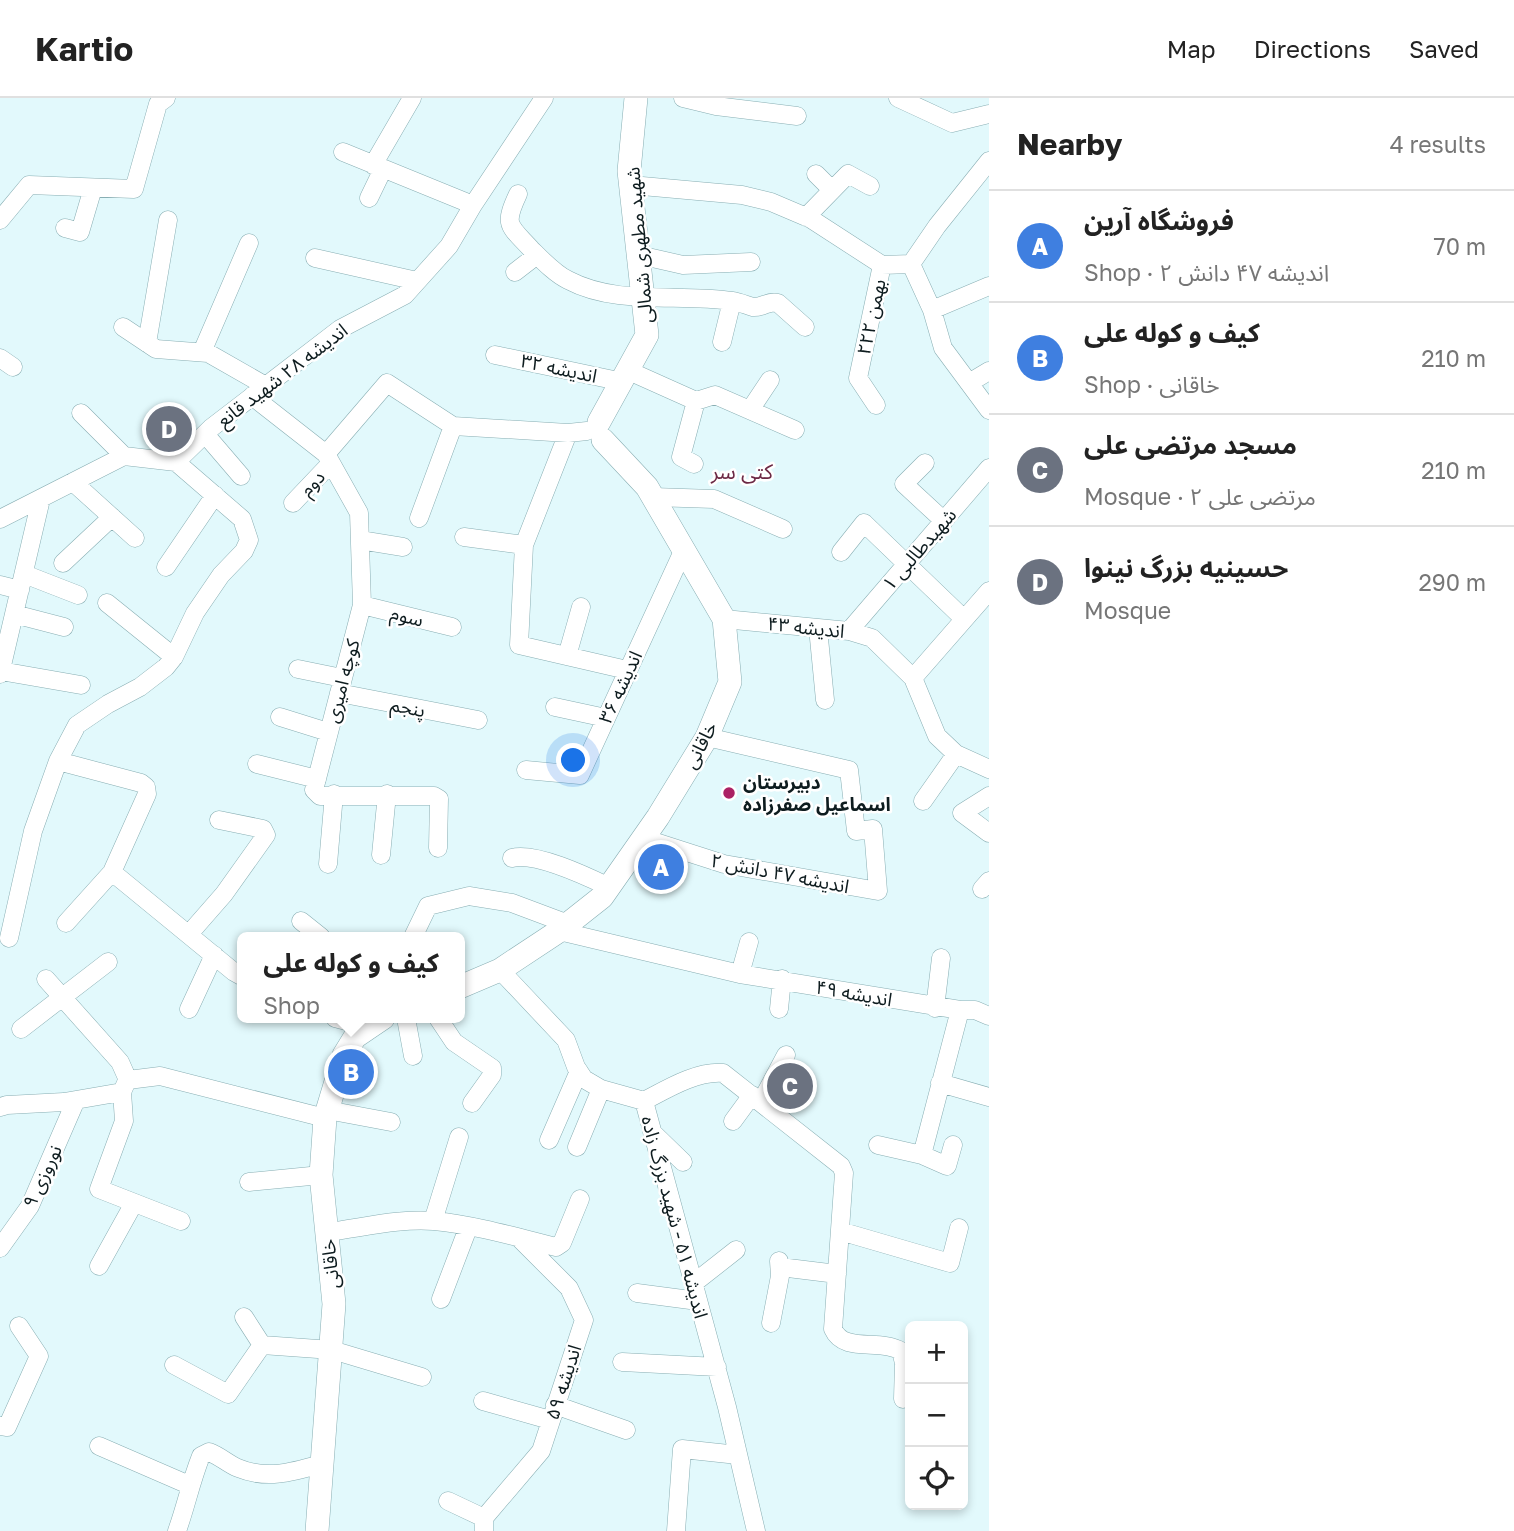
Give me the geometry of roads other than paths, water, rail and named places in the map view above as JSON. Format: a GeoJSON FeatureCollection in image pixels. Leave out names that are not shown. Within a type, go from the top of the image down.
{"type":"FeatureCollection","features":[{"type":"Feature","properties":{"kind":"main road","name":"شهید مطهری شمالی"},"geometry":{"type":"LineString","coordinates":[[596,431],[648,335],[629,171],[636,98]]}},
{"type":"Feature","properties":{"kind":"main road","name":"خاقانی"},"geometry":{"type":"LineString","coordinates":[[465,985],[500,970],[563,928],[602,897],[707,737],[730,682],[724,619],[647,487],[596,431]]}},
{"type":"Feature","properties":{"kind":"main road","name":"خاقانی"},"geometry":{"type":"LineString","coordinates":[[317,1531],[334,1304],[321,1175],[326,1114],[344,1055],[355,1037],[372,1023]]}},
{"type":"Feature","properties":{"kind":"street"},"geometry":{"type":"LineString","coordinates":[[3,211],[29,185],[134,190],[158,104],[166,98]]}},
{"type":"Feature","properties":{"kind":"street"},"geometry":{"type":"LineString","coordinates":[[369,198],[378,167],[412,98]]}},
{"type":"Feature","properties":{"kind":"street","name":"اندیشه ۲۸ شهید قانع"},"geometry":{"type":"LineString","coordinates":[[176,462],[205,434],[258,391],[340,329],[405,295],[449,246],[544,98]]}},
{"type":"Feature","properties":{"kind":"street"},"geometry":{"type":"LineString","coordinates":[[683,98],[716,106],[797,116]]}},
{"type":"Feature","properties":{"kind":"street"},"geometry":{"type":"LineString","coordinates":[[898,98],[952,123],[989,114]]}},
{"type":"Feature","properties":{"kind":"street"},"geometry":{"type":"LineString","coordinates":[[342,152],[473,205]]}},
{"type":"Feature","properties":{"kind":"street"},"geometry":{"type":"LineString","coordinates":[[911,264],[937,226],[987,168]]}},
{"type":"Feature","properties":{"kind":"street"},"geometry":{"type":"LineString","coordinates":[[816,174],[832,190]]}},
{"type":"Feature","properties":{"kind":"street"},"geometry":{"type":"LineString","coordinates":[[806,216],[848,174],[870,187]]}},
{"type":"Feature","properties":{"kind":"street"},"geometry":{"type":"LineString","coordinates":[[631,185],[742,195],[771,201],[806,216],[882,265],[911,264]]}},
{"type":"Feature","properties":{"kind":"street"},"geometry":{"type":"LineString","coordinates":[[65,228],[80,232],[93,188]]}},
{"type":"Feature","properties":{"kind":"street"},"geometry":{"type":"LineString","coordinates":[[518,194],[508,220],[511,227],[537,255],[566,280],[605,294],[732,301],[756,307],[768,302],[778,303],[805,327]]}},
{"type":"Feature","properties":{"kind":"street"},"geometry":{"type":"LineString","coordinates":[[147,343],[168,220]]}},
{"type":"Feature","properties":{"kind":"street"},"geometry":{"type":"LineString","coordinates":[[201,352],[249,243]]}},
{"type":"Feature","properties":{"kind":"street"},"geometry":{"type":"LineString","coordinates":[[515,272],[537,255]]}},
{"type":"Feature","properties":{"kind":"street"},"geometry":{"type":"LineString","coordinates":[[639,255],[683,265],[751,262]]}},
{"type":"Feature","properties":{"kind":"street"},"geometry":{"type":"LineString","coordinates":[[315,258],[418,281]]}},
{"type":"Feature","properties":{"kind":"street"},"geometry":{"type":"LineString","coordinates":[[911,264],[932,310],[943,348],[989,410]]}},
{"type":"Feature","properties":{"kind":"street","name":"۲۲بهمن ۲"},"geometry":{"type":"LineString","coordinates":[[876,405],[858,378],[882,265]]}},
{"type":"Feature","properties":{"kind":"street"},"geometry":{"type":"LineString","coordinates":[[932,310],[989,286]]}},
{"type":"Feature","properties":{"kind":"street"},"geometry":{"type":"LineString","coordinates":[[722,342],[732,301]]}},
{"type":"Feature","properties":{"kind":"street"},"geometry":{"type":"LineString","coordinates":[[123,327],[156,349],[208,353],[258,391],[328,459]]}},
{"type":"Feature","properties":{"kind":"street","name":"اندیشه ۳۲"},"geometry":{"type":"LineString","coordinates":[[495,355],[626,376],[696,401]]}},
{"type":"Feature","properties":{"kind":"street"},"geometry":{"type":"LineString","coordinates":[[969,383],[989,371]]}},
{"type":"Feature","properties":{"kind":"street"},"geometry":{"type":"LineString","coordinates":[[750,410],[770,380]]}},
{"type":"Feature","properties":{"kind":"street","name":"دوم"},"geometry":{"type":"LineString","coordinates":[[293,503],[387,383],[453,426]]}},
{"type":"Feature","properties":{"kind":"street"},"geometry":{"type":"LineString","coordinates":[[694,464],[681,457],[696,401],[716,395],[795,430]]}},
{"type":"Feature","properties":{"kind":"street"},"geometry":{"type":"LineString","coordinates":[[81,413],[124,456]]}},
{"type":"Feature","properties":{"kind":"street"},"geometry":{"type":"LineString","coordinates":[[419,518],[453,426],[568,433],[596,431]]}},
{"type":"Feature","properties":{"kind":"street"},"geometry":{"type":"LineString","coordinates":[[568,433],[524,545],[519,645],[627,670]]}},
{"type":"Feature","properties":{"kind":"street"},"geometry":{"type":"LineString","coordinates":[[205,434],[241,476]]}},
{"type":"Feature","properties":{"kind":"street"},"geometry":{"type":"LineString","coordinates":[[0,519],[124,456],[176,462],[242,519],[249,540],[244,551],[221,575],[195,613],[174,657],[166,667],[140,687],[77,725],[58,761],[33,831],[9,938]]}},
{"type":"Feature","properties":{"kind":"street","name":"کوچه امیری"},"geometry":{"type":"LineString","coordinates":[[317,779],[362,605],[359,513],[328,459]]}},
{"type":"Feature","properties":{"kind":"street"},"geometry":{"type":"LineString","coordinates":[[925,463],[904,484],[944,521]]}},
{"type":"Feature","properties":{"kind":"street","name":"شهیدطالبی ۱"},"geometry":{"type":"LineString","coordinates":[[849,631],[989,468]]}},
{"type":"Feature","properties":{"kind":"street"},"geometry":{"type":"LineString","coordinates":[[74,482],[135,538]]}},
{"type":"Feature","properties":{"kind":"street"},"geometry":{"type":"LineString","coordinates":[[166,567],[215,495]]}},
{"type":"Feature","properties":{"kind":"street"},"geometry":{"type":"LineString","coordinates":[[653,496],[714,499],[783,528]]}},
{"type":"Feature","properties":{"kind":"street"},"geometry":{"type":"LineString","coordinates":[[41,499],[0,673],[81,685]]}},
{"type":"Feature","properties":{"kind":"street"},"geometry":{"type":"LineString","coordinates":[[63,563],[112,517]]}},
{"type":"Feature","properties":{"kind":"street"},"geometry":{"type":"LineString","coordinates":[[841,552],[864,523],[964,619]]}},
{"type":"Feature","properties":{"kind":"street"},"geometry":{"type":"LineString","coordinates":[[464,537],[524,545]]}},
{"type":"Feature","properties":{"kind":"street"},"geometry":{"type":"LineString","coordinates":[[360,540],[403,547]]}},
{"type":"Feature","properties":{"kind":"street","name":"اندیشه ۳۶"},"geometry":{"type":"LineString","coordinates":[[526,770],[580,775],[684,549]]}},
{"type":"Feature","properties":{"kind":"street"},"geometry":{"type":"LineString","coordinates":[[0,586],[22,582],[78,596]]}},
{"type":"Feature","properties":{"kind":"street"},"geometry":{"type":"LineString","coordinates":[[107,603],[174,657]]}},
{"type":"Feature","properties":{"kind":"street"},"geometry":{"type":"LineString","coordinates":[[914,678],[964,619],[985,604]]}},
{"type":"Feature","properties":{"kind":"street","name":"سوم"},"geometry":{"type":"LineString","coordinates":[[362,605],[452,627]]}},
{"type":"Feature","properties":{"kind":"street"},"geometry":{"type":"LineString","coordinates":[[567,656],[581,607]]}},
{"type":"Feature","properties":{"kind":"street"},"geometry":{"type":"LineString","coordinates":[[14,614],[64,626]]}},
{"type":"Feature","properties":{"kind":"street","name":"اندیشه ۴۳"},"geometry":{"type":"LineString","coordinates":[[724,619],[849,631],[872,638],[914,678],[937,736],[956,754],[989,769]]}},
{"type":"Feature","properties":{"kind":"street"},"geometry":{"type":"LineString","coordinates":[[818,628],[825,700]]}},
{"type":"Feature","properties":{"kind":"street","name":"پنجم"},"geometry":{"type":"LineString","coordinates":[[298,669],[340,686],[478,720]]}},
{"type":"Feature","properties":{"kind":"street"},"geometry":{"type":"LineString","coordinates":[[555,707],[606,718]]}},
{"type":"Feature","properties":{"kind":"street"},"geometry":{"type":"LineString","coordinates":[[280,717],[328,732]]}},
{"type":"Feature","properties":{"kind":"street","name":"اندیشه ۴۷ دانش ۲"},"geometry":{"type":"LineString","coordinates":[[643,838],[723,864],[878,891],[873,829],[856,831],[849,770],[707,737]]}},
{"type":"Feature","properties":{"kind":"street"},"geometry":{"type":"LineString","coordinates":[[923,801],[956,754]]}},
{"type":"Feature","properties":{"kind":"street"},"geometry":{"type":"LineString","coordinates":[[58,761],[141,783],[146,787],[147,794],[112,872],[66,923]]}},
{"type":"Feature","properties":{"kind":"street"},"geometry":{"type":"LineString","coordinates":[[257,764],[317,779],[314,790],[320,796],[387,794],[437,797],[438,848]]}},
{"type":"Feature","properties":{"kind":"street"},"geometry":{"type":"LineString","coordinates":[[327,864],[334,794]]}},
{"type":"Feature","properties":{"kind":"street"},"geometry":{"type":"LineString","coordinates":[[381,855],[387,794]]}},
{"type":"Feature","properties":{"kind":"street"},"geometry":{"type":"LineString","coordinates":[[989,796],[962,813],[989,833]]}},
{"type":"Feature","properties":{"kind":"street"},"geometry":{"type":"LineString","coordinates":[[189,934],[224,894],[266,835],[263,829],[219,820]]}},
{"type":"Feature","properties":{"kind":"street"},"geometry":{"type":"LineString","coordinates":[[512,858],[521,856],[572,870],[609,887]]}},
{"type":"Feature","properties":{"kind":"street"},"geometry":{"type":"LineString","coordinates":[[112,872],[237,972]]}},
{"type":"Feature","properties":{"kind":"street","name":"اندیشه ۴۹"},"geometry":{"type":"LineString","coordinates":[[414,932],[428,905],[469,896],[512,903],[563,928],[740,974],[782,979],[936,1008],[975,1010],[989,1016]]}},
{"type":"Feature","properties":{"kind":"street"},"geometry":{"type":"LineString","coordinates":[[301,921],[319,932]]}},
{"type":"Feature","properties":{"kind":"street"},"geometry":{"type":"LineString","coordinates":[[740,974],[749,942]]}},
{"type":"Feature","properties":{"kind":"street"},"geometry":{"type":"LineString","coordinates":[[189,1009],[214,955]]}},
{"type":"Feature","properties":{"kind":"street"},"geometry":{"type":"LineString","coordinates":[[936,1008],[941,958]]}},
{"type":"Feature","properties":{"kind":"street"},"geometry":{"type":"LineString","coordinates":[[21,1029],[108,962]]}},
{"type":"Feature","properties":{"kind":"street","name":"اندیشه ۵۱ - شهید بزرگ زاده"},"geometry":{"type":"LineString","coordinates":[[500,970],[566,1041],[584,1079],[601,1089],[644,1101],[717,1367],[756,1531]]}},
{"type":"Feature","properties":{"kind":"street"},"geometry":{"type":"LineString","coordinates":[[46,979],[120,1062],[125,1086],[124,1121],[99,1189],[181,1221]]}},
{"type":"Feature","properties":{"kind":"street"},"geometry":{"type":"LineString","coordinates":[[779,1009],[782,979]]}},
{"type":"Feature","properties":{"kind":"street"},"geometry":{"type":"LineString","coordinates":[[922,1155],[960,1010]]}},
{"type":"Feature","properties":{"kind":"street"},"geometry":{"type":"LineString","coordinates":[[408,1023],[413,1056]]}},
{"type":"Feature","properties":{"kind":"street"},"geometry":{"type":"LineString","coordinates":[[441,1023],[454,1042],[492,1068],[492,1075],[472,1103]]}},
{"type":"Feature","properties":{"kind":"street"},"geometry":{"type":"LineString","coordinates":[[733,1121],[756,1099],[786,1055]]}},
{"type":"Feature","properties":{"kind":"street"},"geometry":{"type":"LineString","coordinates":[[549,1140],[579,1071]]}},
{"type":"Feature","properties":{"kind":"street"},"geometry":{"type":"LineString","coordinates":[[644,1101],[686,1080],[715,1072],[727,1075],[841,1166],[844,1173],[833,1329],[837,1337],[845,1342],[882,1343],[901,1351],[904,1363],[903,1398]]}},
{"type":"Feature","properties":{"kind":"street"},"geometry":{"type":"LineString","coordinates":[[0,1107],[76,1100],[160,1076],[326,1114],[391,1122]]}},
{"type":"Feature","properties":{"kind":"street"},"geometry":{"type":"LineString","coordinates":[[940,1083],[989,1097]]}},
{"type":"Feature","properties":{"kind":"street"},"geometry":{"type":"LineString","coordinates":[[577,1147],[601,1089]]}},
{"type":"Feature","properties":{"kind":"street","name":"نوروزی ۹"},"geometry":{"type":"LineString","coordinates":[[0,1248],[30,1206],[76,1100]]}},
{"type":"Feature","properties":{"kind":"street"},"geometry":{"type":"LineString","coordinates":[[652,1132],[683,1162]]}},
{"type":"Feature","properties":{"kind":"street"},"geometry":{"type":"LineString","coordinates":[[433,1221],[459,1137]]}},
{"type":"Feature","properties":{"kind":"street"},"geometry":{"type":"LineString","coordinates":[[878,1145],[922,1155],[947,1166],[953,1144]]}},
{"type":"Feature","properties":{"kind":"street"},"geometry":{"type":"LineString","coordinates":[[249,1182],[321,1175]]}},
{"type":"Feature","properties":{"kind":"street"},"geometry":{"type":"LineString","coordinates":[[327,1232],[401,1222],[433,1221],[556,1247],[560,1246],[580,1199]]}},
{"type":"Feature","properties":{"kind":"street"},"geometry":{"type":"LineString","coordinates":[[99,1266],[134,1203]]}},
{"type":"Feature","properties":{"kind":"street"},"geometry":{"type":"LineString","coordinates":[[442,1299],[468,1228]]}},
{"type":"Feature","properties":{"kind":"street"},"geometry":{"type":"LineString","coordinates":[[840,1231],[950,1263],[959,1228]]}},
{"type":"Feature","properties":{"kind":"street","name":"اندیشه ۵۹"},"geometry":{"type":"LineString","coordinates":[[484,1524],[541,1451],[584,1320],[569,1288],[518,1237]]}},
{"type":"Feature","properties":{"kind":"street"},"geometry":{"type":"LineString","coordinates":[[694,1283],[736,1250]]}},
{"type":"Feature","properties":{"kind":"street"},"geometry":{"type":"LineString","coordinates":[[771,1323],[780,1264],[837,1274]]}},
{"type":"Feature","properties":{"kind":"street"},"geometry":{"type":"LineString","coordinates":[[637,1293],[698,1301]]}},
{"type":"Feature","properties":{"kind":"street"},"geometry":{"type":"LineString","coordinates":[[244,1317],[262,1345]]}},
{"type":"Feature","properties":{"kind":"street"},"geometry":{"type":"LineString","coordinates":[[0,1426],[7,1427],[39,1356],[19,1326]]}},
{"type":"Feature","properties":{"kind":"street"},"geometry":{"type":"LineString","coordinates":[[262,1345],[332,1350],[422,1377]]}},
{"type":"Feature","properties":{"kind":"street"},"geometry":{"type":"LineString","coordinates":[[174,1365],[228,1394],[262,1345]]}},
{"type":"Feature","properties":{"kind":"street"},"geometry":{"type":"LineString","coordinates":[[622,1362],[717,1367]]}},
{"type":"Feature","properties":{"kind":"street"},"geometry":{"type":"LineString","coordinates":[[483,1401],[626,1430]]}},
{"type":"Feature","properties":{"kind":"street"},"geometry":{"type":"LineString","coordinates":[[99,1446],[189,1485]]}},
{"type":"Feature","properties":{"kind":"street"},"geometry":{"type":"LineString","coordinates":[[676,1531],[682,1449],[738,1455]]}},
{"type":"Feature","properties":{"kind":"street"},"geometry":{"type":"LineString","coordinates":[[177,1531],[188,1500],[189,1485],[201,1456],[209,1452],[234,1467],[256,1475],[282,1475],[321,1464]]}},
{"type":"Feature","properties":{"kind":"street"},"geometry":{"type":"LineString","coordinates":[[448,1501],[484,1524]]}},
{"type":"Feature","properties":{"kind":"place","name":"حسینیه بزرگ نینوا"},"geometry":{"type":"Point","coordinates":[169,429]}},
{"type":"Feature","properties":{"kind":"place","name":"دبیرستان اسماعیل صفرزاده"},"geometry":{"type":"Point","coordinates":[729,793]}},
{"type":"Feature","properties":{"kind":"place","name":"فروشگاه آرین"},"geometry":{"type":"Point","coordinates":[661,867]}},
{"type":"Feature","properties":{"kind":"place","name":"کیف و کوله علی"},"geometry":{"type":"Point","coordinates":[351,1072]}},
{"type":"Feature","properties":{"kind":"place","name":"مسجد مرتضی علی"},"geometry":{"type":"Point","coordinates":[790,1086]}},
{"type":"Feature","properties":{"kind":"district","name":"کتی سر"},"geometry":{"type":"Point","coordinates":[742,472]}}]}
